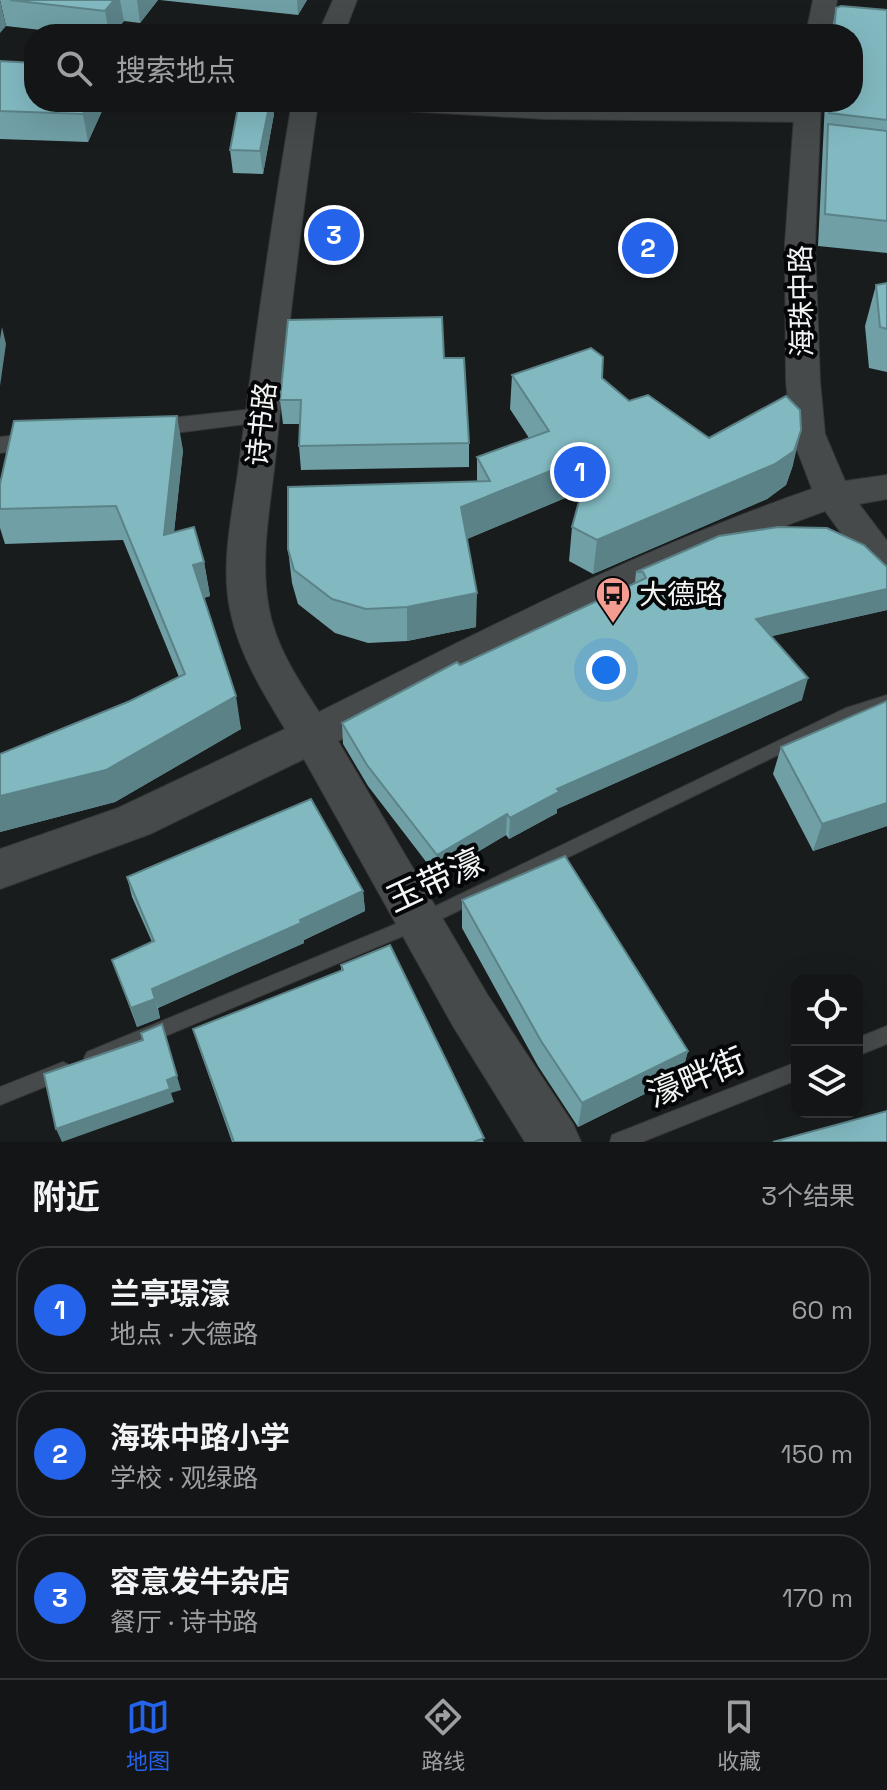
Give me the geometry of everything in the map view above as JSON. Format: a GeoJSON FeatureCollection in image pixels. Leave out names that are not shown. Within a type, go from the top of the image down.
{"type":"FeatureCollection","features":[{"type":"Feature","properties":{"kind":"street"},"geometry":{"type":"LineString","coordinates":[[335,24],[345,0]]}},
{"type":"Feature","properties":{"kind":"street"},"geometry":{"type":"LineString","coordinates":[[821,24],[825,0]]}},
{"type":"Feature","properties":{"kind":"street","name":"诗书路"},"geometry":{"type":"LineString","coordinates":[[303,112],[274,299],[247,571],[249,611],[276,675],[312,732],[507,1075],[555,1142]]}},
{"type":"Feature","properties":{"kind":"street"},"geometry":{"type":"LineString","coordinates":[[528,112],[809,128]]}},
{"type":"Feature","properties":{"kind":"street","name":"海珠中路"},"geometry":{"type":"LineString","coordinates":[[809,128],[800,244],[803,381],[808,434],[833,495],[887,568]]}},
{"type":"Feature","properties":{"kind":"street"},"geometry":{"type":"LineString","coordinates":[[123,431],[262,416]]}},
{"type":"Feature","properties":{"kind":"street"},"geometry":{"type":"LineString","coordinates":[[0,445],[62,438]]}},
{"type":"Feature","properties":{"kind":"street"},"geometry":{"type":"LineString","coordinates":[[0,869],[134,821],[220,782],[312,732],[596,590],[739,528],[833,495],[887,487]]}},
{"type":"Feature","properties":{"kind":"lane","name":"玉带濠"},"geometry":{"type":"LineString","coordinates":[[0,1096],[421,921],[851,712],[887,701]]}},
{"type":"Feature","properties":{"kind":"lane"},"geometry":{"type":"LineString","coordinates":[[860,1046],[887,1035]]}},
{"type":"Feature","properties":{"kind":"lane","name":"濠畔街"},"geometry":{"type":"LineString","coordinates":[[619,1142],[791,1073]]}},
{"type":"Feature","properties":{"kind":"building"},"geometry":{"type":"Polygon","coordinates":[[[10,0],[114,0],[105,11],[10,0]]]}},
{"type":"Feature","properties":{"kind":"building"},"geometry":{"type":"Polygon","coordinates":[[[836,8],[887,10],[887,120],[829,113],[863,112],[863,24],[835,24],[836,8]]]}},
{"type":"Feature","properties":{"kind":"building"},"geometry":{"type":"Polygon","coordinates":[[[0,61],[24,62],[24,112],[0,111],[0,61]]]}},
{"type":"Feature","properties":{"kind":"building"},"geometry":{"type":"Polygon","coordinates":[[[28,112],[84,112],[83,114],[28,112]]]}},
{"type":"Feature","properties":{"kind":"building"},"geometry":{"type":"Polygon","coordinates":[[[237,112],[268,112],[260,151],[230,150],[237,112]]]}},
{"type":"Feature","properties":{"kind":"building"},"geometry":{"type":"Polygon","coordinates":[[[828,124],[887,131],[887,221],[825,214],[828,124]]]}},
{"type":"Feature","properties":{"kind":"building"},"geometry":{"type":"Polygon","coordinates":[[[887,283],[887,329],[880,327],[876,285],[887,283]]]}},
{"type":"Feature","properties":{"kind":"building"},"geometry":{"type":"Polygon","coordinates":[[[442,317],[444,358],[464,358],[469,443],[299,446],[301,400],[280,400],[288,320],[442,317]]]}},
{"type":"Feature","properties":{"kind":"building"},"geometry":{"type":"Polygon","coordinates":[[[591,348],[603,357],[602,378],[629,401],[648,395],[709,438],[786,396],[800,410],[801,430],[794,451],[775,464],[597,540],[572,527],[592,454],[461,507],[477,593],[407,607],[366,609],[332,599],[294,570],[288,549],[288,487],[490,481],[477,457],[549,431],[512,375],[591,348]]]}},
{"type":"Feature","properties":{"kind":"building"},"geometry":{"type":"Polygon","coordinates":[[[177,416],[164,535],[194,527],[204,562],[193,565],[236,696],[106,770],[0,796],[0,754],[130,701],[185,674],[116,506],[0,509],[0,484],[14,421],[177,416]]]}},
{"type":"Feature","properties":{"kind":"building"},"geometry":{"type":"Polygon","coordinates":[[[778,527],[827,528],[864,545],[887,567],[887,589],[756,619],[808,678],[557,789],[559,792],[510,818],[507,814],[437,855],[367,765],[342,723],[457,662],[460,665],[646,578],[643,572],[636,572],[719,536],[778,527]]]}},
{"type":"Feature","properties":{"kind":"building"},"geometry":{"type":"Polygon","coordinates":[[[887,701],[887,803],[822,824],[781,747],[887,701]]]}},
{"type":"Feature","properties":{"kind":"building"},"geometry":{"type":"Polygon","coordinates":[[[311,799],[363,891],[300,920],[301,923],[152,989],[155,999],[131,1008],[112,960],[154,941],[127,877],[311,799]]]}},
{"type":"Feature","properties":{"kind":"building"},"geometry":{"type":"Polygon","coordinates":[[[565,856],[688,1051],[582,1103],[541,1041],[462,900],[565,856]]]}},
{"type":"Feature","properties":{"kind":"building"},"geometry":{"type":"Polygon","coordinates":[[[390,945],[484,1138],[474,1142],[234,1142],[193,1029],[343,970],[341,965],[390,945]]]}},
{"type":"Feature","properties":{"kind":"building"},"geometry":{"type":"Polygon","coordinates":[[[162,1024],[177,1076],[167,1080],[170,1089],[56,1129],[44,1074],[143,1040],[141,1033],[162,1024]]]}},
{"type":"Feature","properties":{"kind":"building"},"geometry":{"type":"Polygon","coordinates":[[[887,1111],[887,1142],[773,1142],[863,1118],[887,1111]]]}},
{"type":"Feature","properties":{"kind":"place","name":"容意发牛杂店"},"geometry":{"type":"Point","coordinates":[334,235]}},
{"type":"Feature","properties":{"kind":"place","name":"海珠中路小学"},"geometry":{"type":"Point","coordinates":[648,248]}},
{"type":"Feature","properties":{"kind":"place","name":"兰亭璟濠"},"geometry":{"type":"Point","coordinates":[580,472]}},
{"type":"Feature","properties":{"kind":"place","name":"大德路"},"geometry":{"type":"Point","coordinates":[613,625]}}]}
